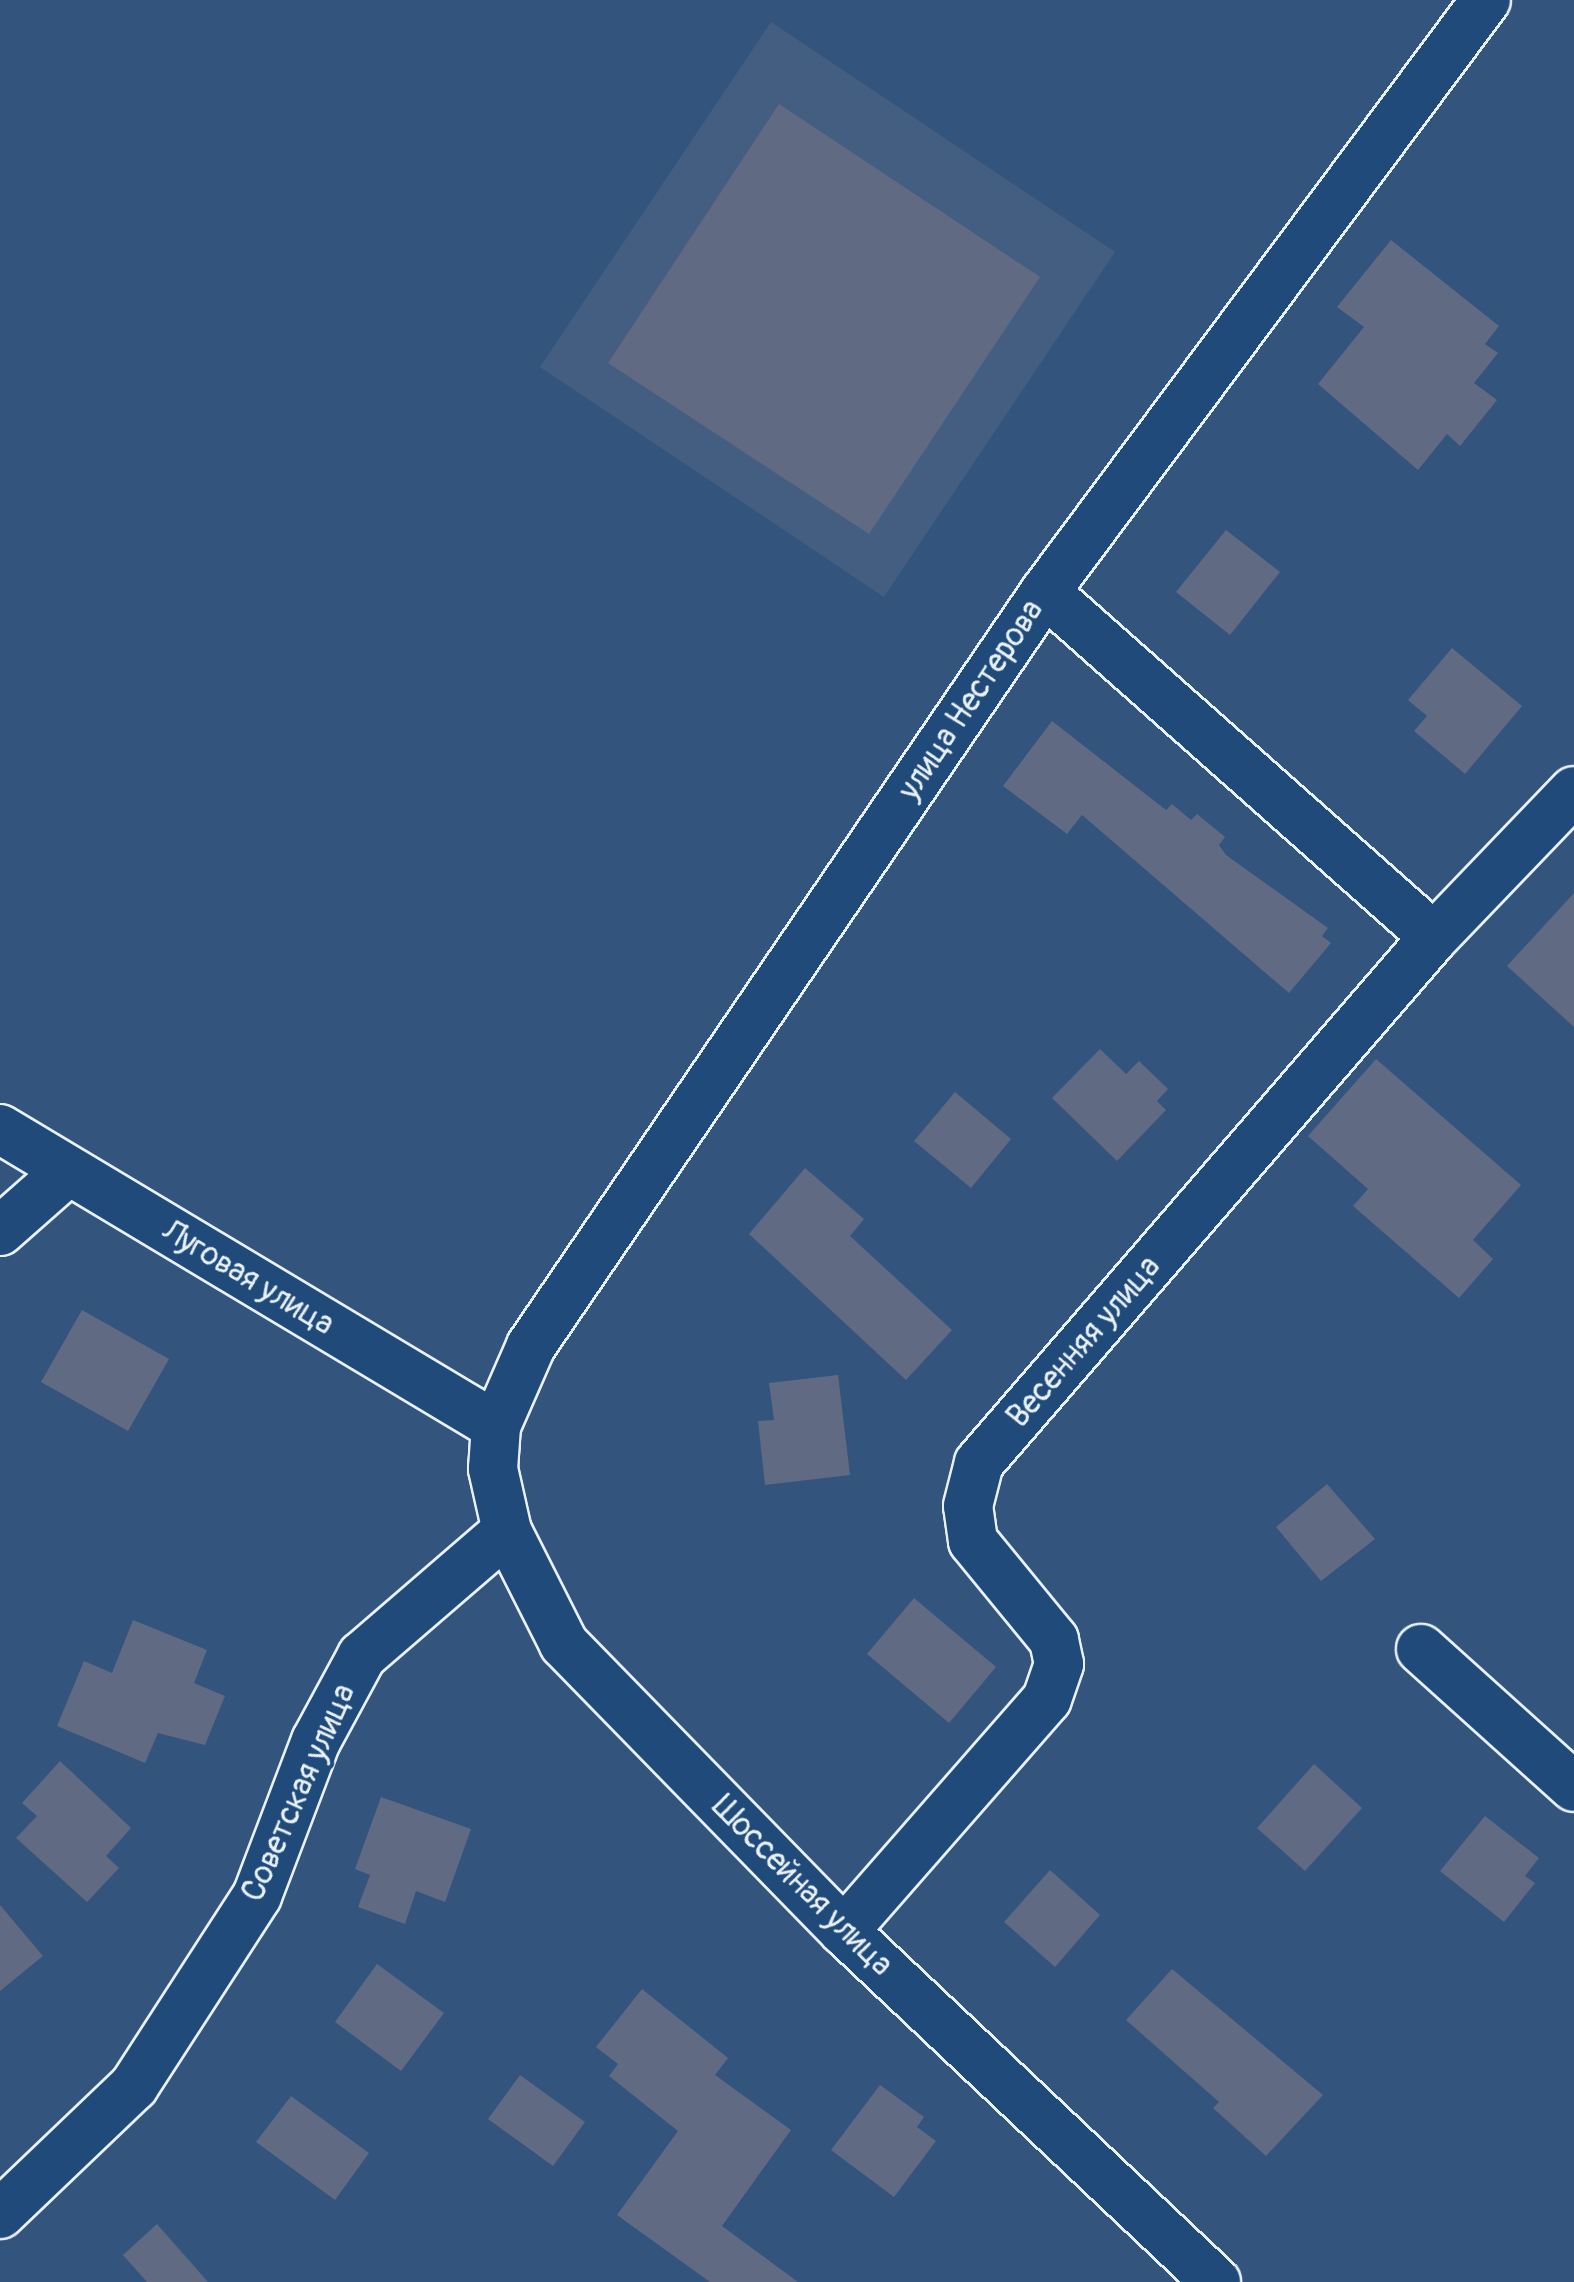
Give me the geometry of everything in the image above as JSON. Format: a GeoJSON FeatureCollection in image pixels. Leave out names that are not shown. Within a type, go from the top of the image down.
{"type":"FeatureCollection","features":[{"type":"Feature","properties":{"kind":"street","name":"улица Нестерова"},"geometry":{"type":"LineString","coordinates":[[496,1426],[531,1346],[1045,592],[1486,0]]}},
{"type":"Feature","properties":{"kind":"street"},"geometry":{"type":"LineString","coordinates":[[1045,592],[1434,937]]}},
{"type":"Feature","properties":{"kind":"street","name":"Весенняя улица"},"geometry":{"type":"LineString","coordinates":[[844,1931],[1048,1699],[1059,1664],[1054,1640],[973,1541],[968,1506],[979,1463],[1434,937],[1574,790]]}},
{"type":"Feature","properties":{"kind":"street","name":"Луговая улица"},"geometry":{"type":"LineString","coordinates":[[0,1128],[496,1426]]}},
{"type":"Feature","properties":{"kind":"street"},"geometry":{"type":"LineString","coordinates":[[0,1231],[68,1171]]}},
{"type":"Feature","properties":{"kind":"street","name":"Шоссейная улица"},"geometry":{"type":"LineString","coordinates":[[496,1426],[493,1468],[507,1532],[564,1644],[844,1931],[1216,2282]]}},
{"type":"Feature","properties":{"kind":"street","name":"Советская улица"},"geometry":{"type":"LineString","coordinates":[[0,2214],[143,2072],[257,1896],[316,1741],[362,1656],[507,1532]]}},
{"type":"Feature","properties":{"kind":"street"},"geometry":{"type":"LineString","coordinates":[[1421,1649],[1574,1787]]}},
{"type":"Feature","properties":{"kind":"shaded area"},"geometry":{"type":"Polygon","coordinates":[[[771,22],[1115,252],[884,597],[540,367],[771,22]]]}},
{"type":"Feature","properties":{"kind":"building"},"geometry":{"type":"Polygon","coordinates":[[[779,104],[1040,277],[869,534],[608,363],[779,104]]]}},
{"type":"Feature","properties":{"kind":"building"},"geometry":{"type":"Polygon","coordinates":[[[1391,240],[1499,326],[1485,344],[1498,353],[1474,383],[1497,400],[1460,446],[1447,434],[1418,470],[1318,384],[1364,327],[1337,307],[1391,240]]]}},
{"type":"Feature","properties":{"kind":"building"},"geometry":{"type":"Polygon","coordinates":[[[1226,530],[1280,572],[1230,635],[1176,592],[1226,530]]]}},
{"type":"Feature","properties":{"kind":"building"},"geometry":{"type":"Polygon","coordinates":[[[1452,648],[1522,706],[1465,774],[1414,731],[1427,716],[1408,700],[1452,648]]]}},
{"type":"Feature","properties":{"kind":"building"},"geometry":{"type":"Polygon","coordinates":[[[1052,721],[1166,810],[1172,804],[1191,820],[1197,814],[1225,837],[1219,845],[1226,855],[1328,928],[1322,936],[1331,943],[1289,993],[1082,815],[1067,834],[1003,786],[1052,721]]]}},
{"type":"Feature","properties":{"kind":"building"},"geometry":{"type":"Polygon","coordinates":[[[1574,893],[1574,1027],[1507,966],[1574,893]]]}},
{"type":"Feature","properties":{"kind":"building"},"geometry":{"type":"Polygon","coordinates":[[[1100,1049],[1126,1074],[1139,1061],[1168,1089],[1157,1101],[1166,1110],[1117,1161],[1052,1098],[1100,1049]]]}},
{"type":"Feature","properties":{"kind":"building"},"geometry":{"type":"Polygon","coordinates":[[[1376,1059],[1521,1185],[1473,1240],[1493,1259],[1459,1298],[1353,1206],[1368,1189],[1308,1136],[1376,1059]]]}},
{"type":"Feature","properties":{"kind":"building"},"geometry":{"type":"Polygon","coordinates":[[[955,1092],[1011,1139],[971,1188],[914,1141],[955,1092]]]}},
{"type":"Feature","properties":{"kind":"building"},"geometry":{"type":"Polygon","coordinates":[[[805,1168],[864,1219],[850,1236],[952,1330],[906,1380],[749,1234],[805,1168]]]}},
{"type":"Feature","properties":{"kind":"building"},"geometry":{"type":"Polygon","coordinates":[[[82,1310],[169,1359],[128,1431],[41,1382],[82,1310]]]}},
{"type":"Feature","properties":{"kind":"building"},"geometry":{"type":"Polygon","coordinates":[[[838,1375],[850,1475],[765,1485],[758,1421],[774,1420],[769,1383],[838,1375]]]}},
{"type":"Feature","properties":{"kind":"building"},"geometry":{"type":"Polygon","coordinates":[[[1327,1484],[1375,1539],[1321,1581],[1276,1527],[1327,1484]]]}},
{"type":"Feature","properties":{"kind":"building"},"geometry":{"type":"Polygon","coordinates":[[[914,1598],[996,1667],[949,1723],[867,1654],[914,1598]]]}},
{"type":"Feature","properties":{"kind":"building"},"geometry":{"type":"Polygon","coordinates":[[[133,1620],[207,1650],[194,1683],[225,1696],[205,1745],[158,1733],[145,1763],[57,1726],[84,1661],[112,1673],[133,1620]]]}},
{"type":"Feature","properties":{"kind":"building"},"geometry":{"type":"Polygon","coordinates":[[[60,1761],[131,1828],[106,1856],[119,1868],[87,1902],[16,1838],[37,1816],[22,1803],[60,1761]]]}},
{"type":"Feature","properties":{"kind":"building"},"geometry":{"type":"Polygon","coordinates":[[[1314,1764],[1362,1808],[1305,1871],[1257,1828],[1314,1764]]]}},
{"type":"Feature","properties":{"kind":"building"},"geometry":{"type":"Polygon","coordinates":[[[381,1797],[471,1829],[445,1902],[416,1891],[405,1924],[358,1907],[370,1875],[355,1869],[381,1797]]]}},
{"type":"Feature","properties":{"kind":"building"},"geometry":{"type":"Polygon","coordinates":[[[1485,1816],[1539,1858],[1525,1876],[1535,1883],[1504,1922],[1440,1871],[1485,1816]]]}},
{"type":"Feature","properties":{"kind":"building"},"geometry":{"type":"Polygon","coordinates":[[[1050,1870],[1100,1915],[1055,1967],[1004,1922],[1050,1870]]]}},
{"type":"Feature","properties":{"kind":"building"},"geometry":{"type":"Polygon","coordinates":[[[0,1905],[43,1956],[0,1991],[0,1905]]]}},
{"type":"Feature","properties":{"kind":"building"},"geometry":{"type":"Polygon","coordinates":[[[377,1964],[444,2013],[401,2071],[335,2022],[377,1964]]]}},
{"type":"Feature","properties":{"kind":"building"},"geometry":{"type":"Polygon","coordinates":[[[1172,1969],[1323,2095],[1266,2156],[1213,2108],[1219,2102],[1126,2020],[1172,1969]]]}},
{"type":"Feature","properties":{"kind":"building"},"geometry":{"type":"Polygon","coordinates":[[[642,1989],[728,2058],[715,2075],[791,2130],[722,2226],[798,2282],[710,2282],[617,2215],[678,2131],[609,2076],[618,2064],[596,2047],[642,1989]]]}},
{"type":"Feature","properties":{"kind":"building"},"geometry":{"type":"Polygon","coordinates":[[[520,2075],[585,2122],[553,2166],[488,2119],[520,2075]]]}},
{"type":"Feature","properties":{"kind":"building"},"geometry":{"type":"Polygon","coordinates":[[[880,2085],[924,2117],[917,2127],[936,2141],[894,2197],[831,2150],[880,2085]]]}},
{"type":"Feature","properties":{"kind":"building"},"geometry":{"type":"Polygon","coordinates":[[[291,2096],[369,2153],[335,2200],[256,2142],[291,2096]]]}},
{"type":"Feature","properties":{"kind":"building"},"geometry":{"type":"Polygon","coordinates":[[[157,2224],[208,2282],[147,2282],[123,2255],[157,2224]]]}}]}
